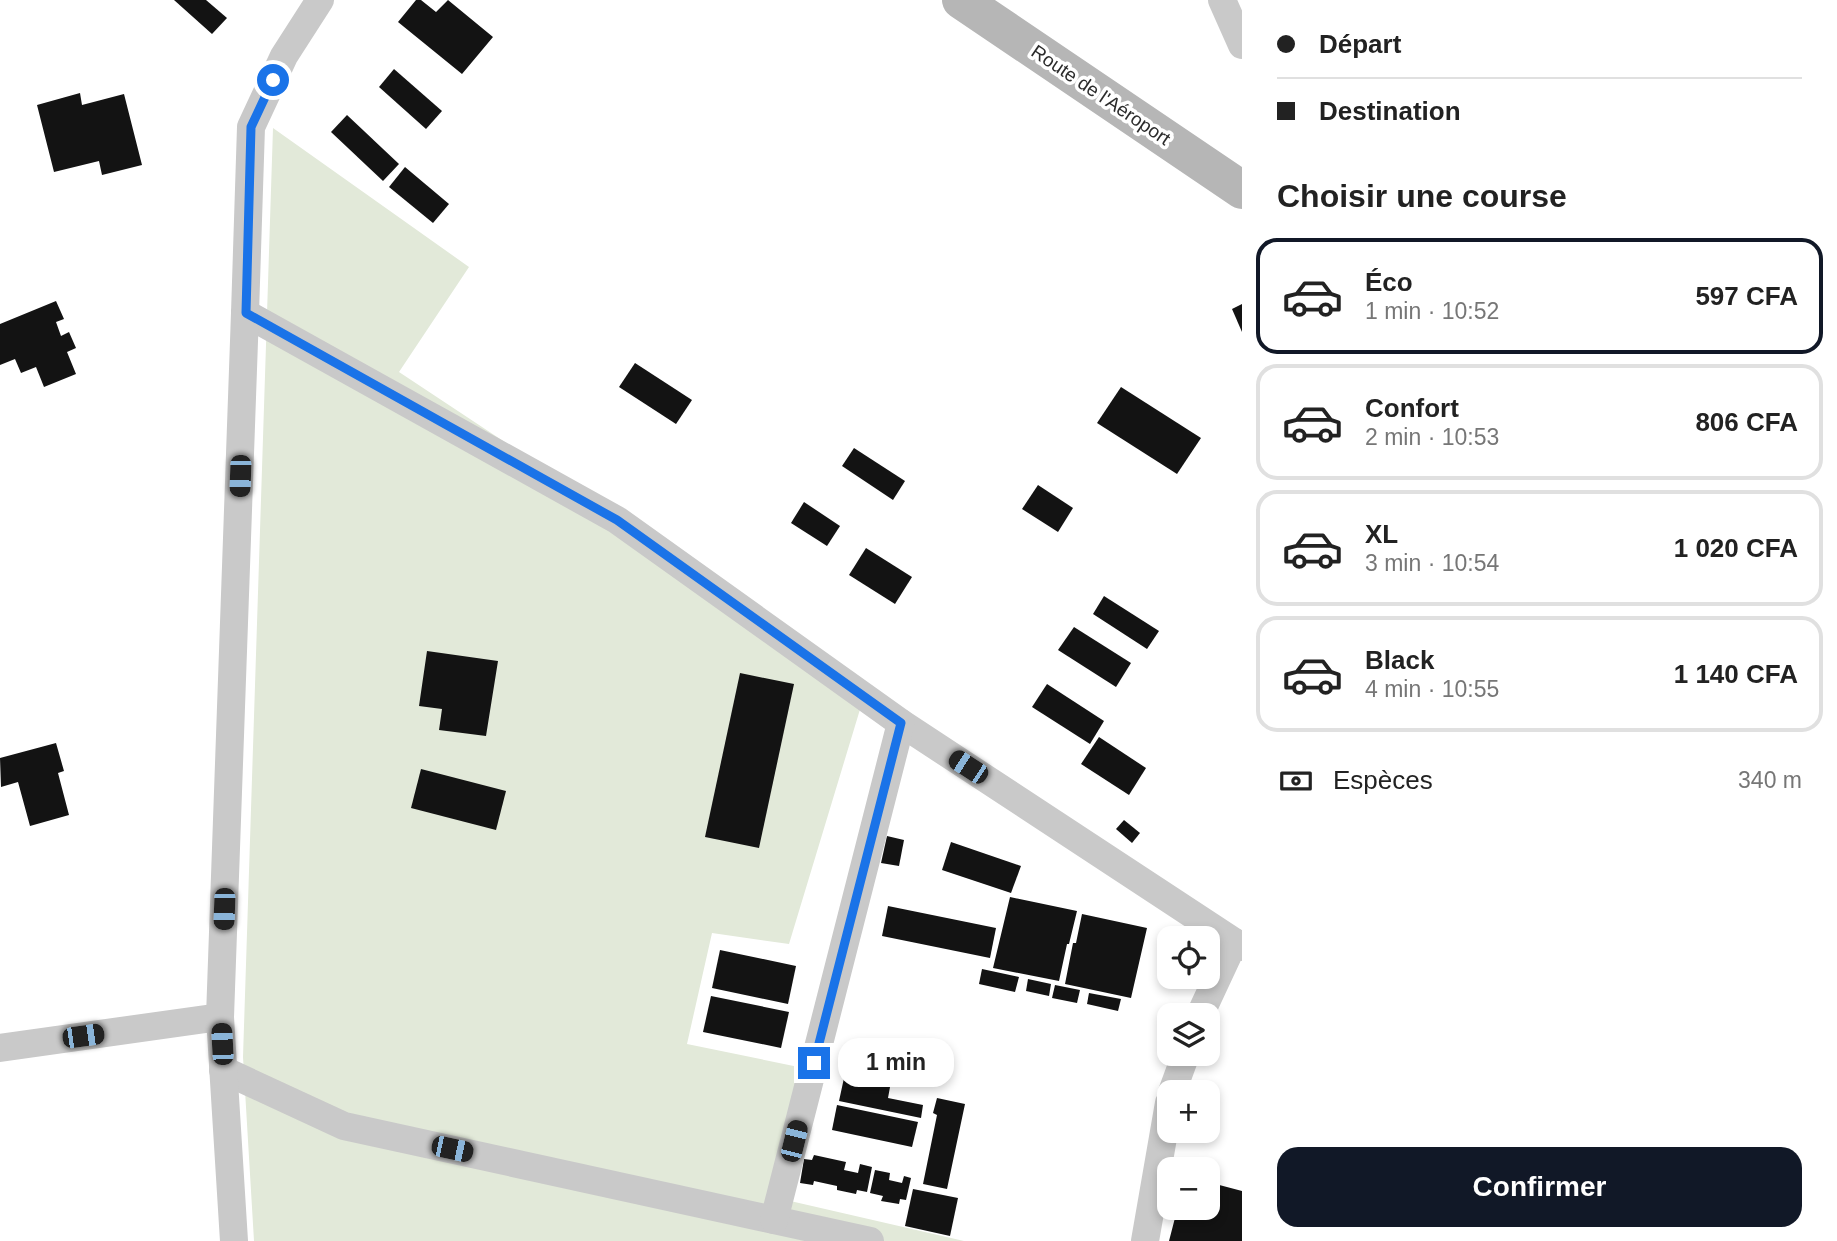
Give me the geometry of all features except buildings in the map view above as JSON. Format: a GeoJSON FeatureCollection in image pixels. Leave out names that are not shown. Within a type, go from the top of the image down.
{"type":"FeatureCollection","features":[{"type":"Feature","properties":{"kind":"main road","name":"Route de l'Aéroport"},"geometry":{"type":"LineString","coordinates":[[961,0],[1242,190]]}},
{"type":"Feature","properties":{"kind":"street"},"geometry":{"type":"LineString","coordinates":[[234,1241],[220,1017],[251,127],[284,56],[320,0]]}},
{"type":"Feature","properties":{"kind":"street"},"geometry":{"type":"LineString","coordinates":[[1222,0],[1242,46]]}},
{"type":"Feature","properties":{"kind":"street"},"geometry":{"type":"LineString","coordinates":[[246,313],[617,520],[901,723],[1238,944],[1206,1003]]}},
{"type":"Feature","properties":{"kind":"street"},"geometry":{"type":"LineString","coordinates":[[774,1220],[901,723]]}},
{"type":"Feature","properties":{"kind":"street"},"geometry":{"type":"LineString","coordinates":[[0,1048],[220,1017]]}},
{"type":"Feature","properties":{"kind":"street"},"geometry":{"type":"LineString","coordinates":[[223,1070],[344,1126],[870,1241]]}},
{"type":"Feature","properties":{"kind":"street"},"geometry":{"type":"LineString","coordinates":[[1145,1241],[1162,1143]]}},
{"type":"Feature","properties":{"kind":"green space"},"geometry":{"type":"Polygon","coordinates":[[[273,128],[469,267],[399,372],[868,683],[789,944],[712,933],[687,1044],[818,1071],[786,1200],[964,1241],[254,1241],[243,1057],[273,128]]]}},
{"type":"Feature","properties":{"kind":"route"},"geometry":{"type":"LineString","coordinates":[[273,80],[251,127],[246,313],[617,520],[901,723],[814,1063]]}}]}
